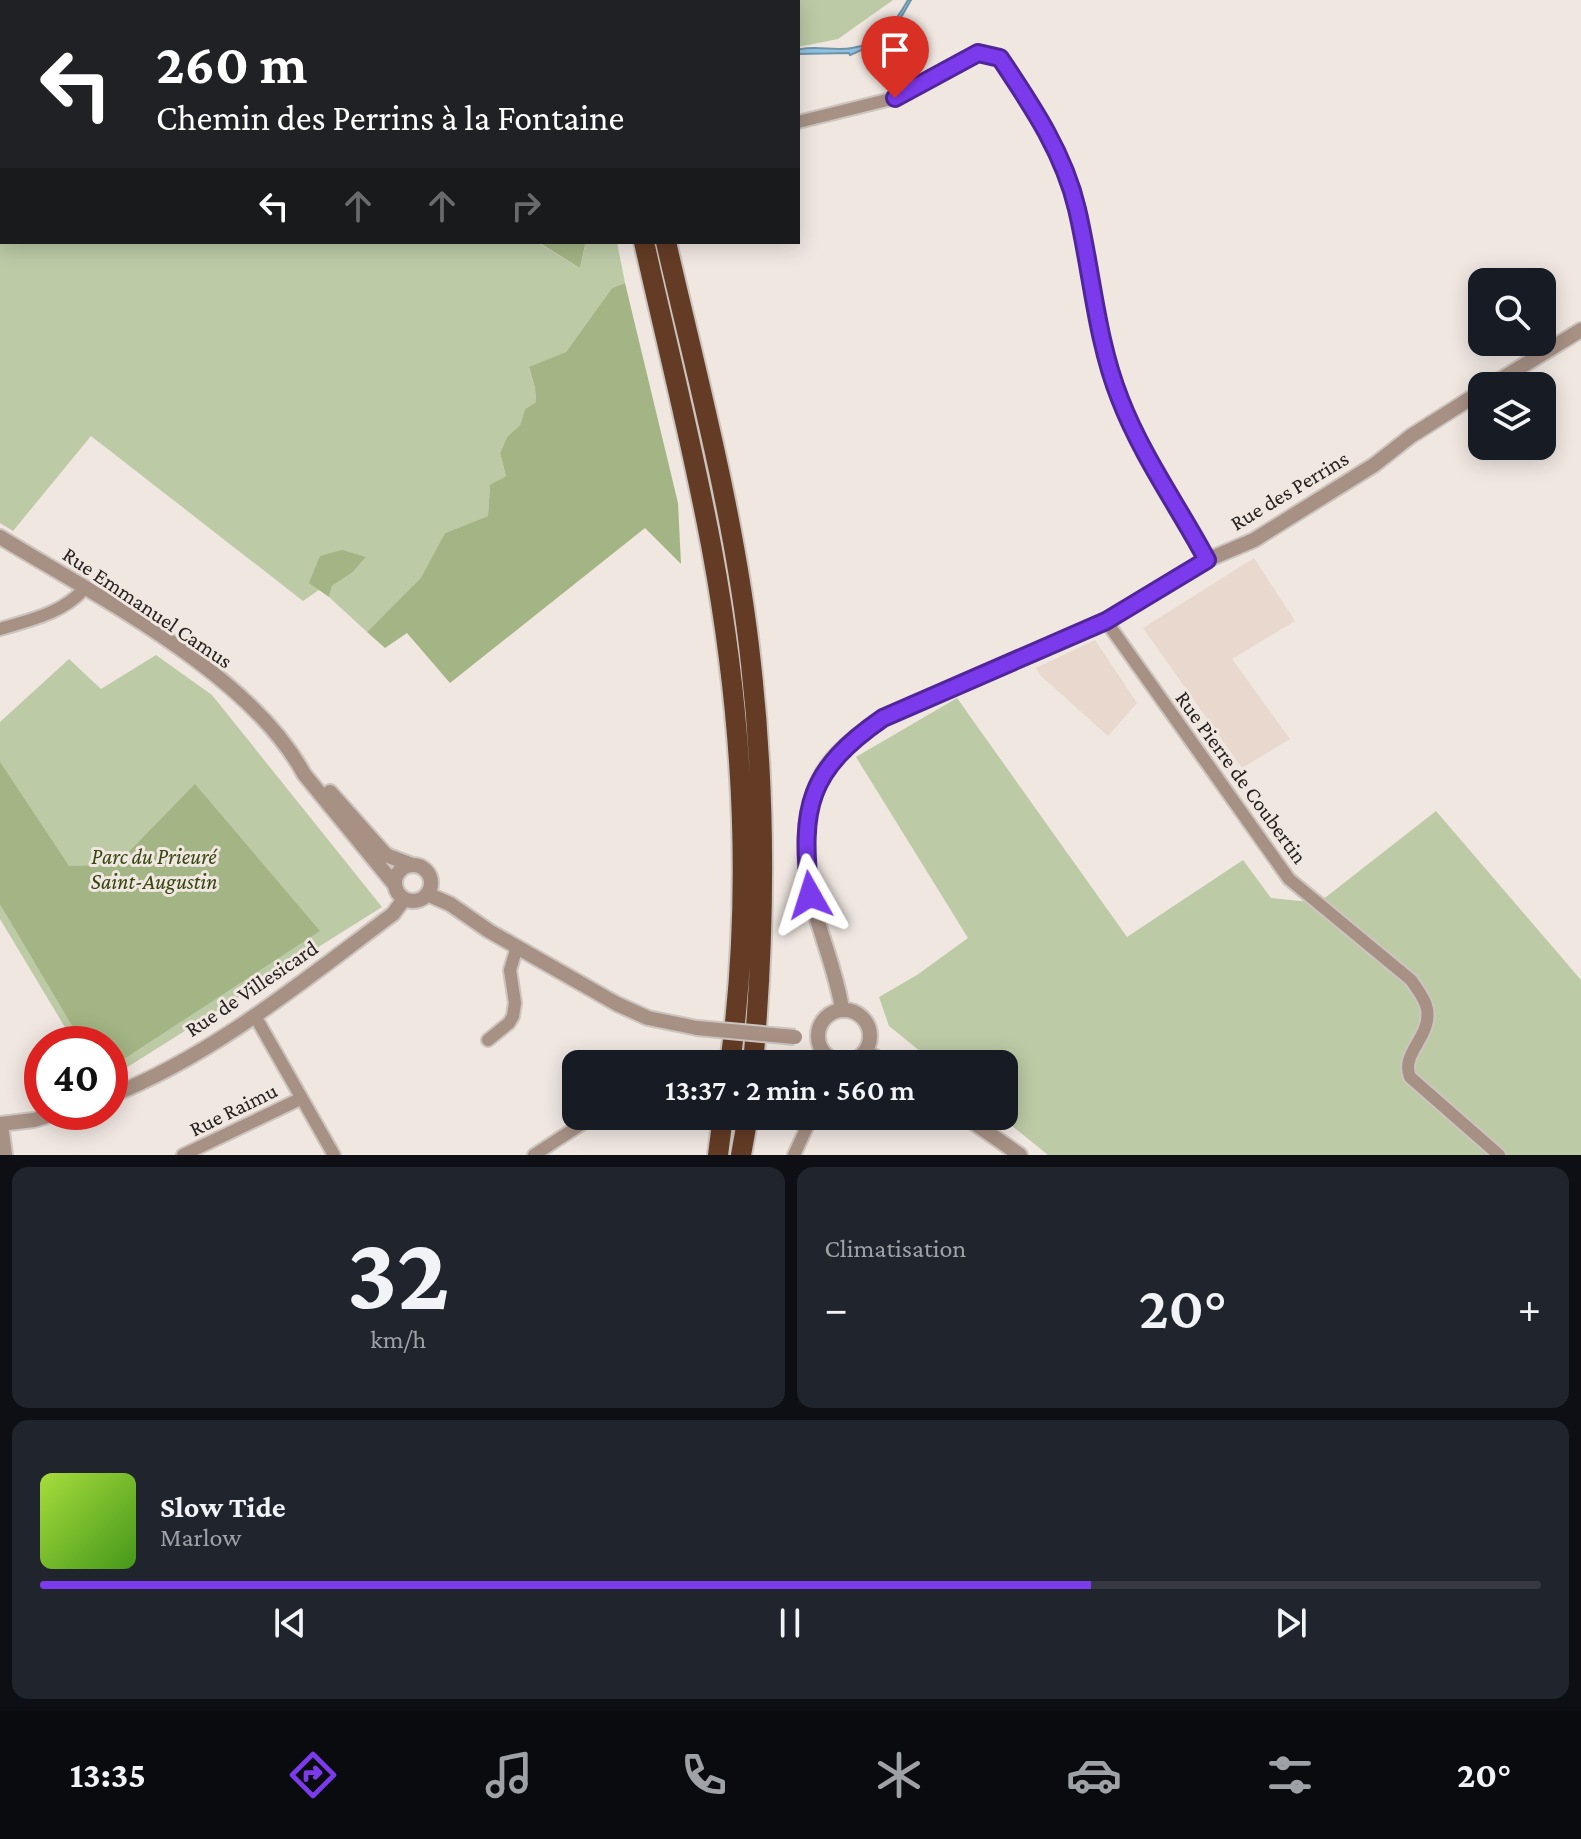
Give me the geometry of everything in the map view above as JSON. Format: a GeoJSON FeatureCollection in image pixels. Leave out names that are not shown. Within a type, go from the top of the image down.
{"type":"FeatureCollection","features":[{"type":"Feature","properties":{"kind":"highway"},"geometry":{"type":"LineString","coordinates":[[644,244],[712,551],[733,709],[743,880],[739,975],[731,1050]]}},
{"type":"Feature","properties":{"kind":"highway"},"geometry":{"type":"LineString","coordinates":[[666,244],[731,532],[751,662],[762,795],[763,871],[754,1050]]}},
{"type":"Feature","properties":{"kind":"highway"},"geometry":{"type":"LineString","coordinates":[[718,1155],[721,1130]]}},
{"type":"Feature","properties":{"kind":"highway"},"geometry":{"type":"LineString","coordinates":[[741,1155],[745,1130]]}},
{"type":"Feature","properties":{"kind":"street"},"geometry":{"type":"LineString","coordinates":[[800,122],[895,98],[978,53],[1000,58],[1047,130],[1069,184],[1077,207],[1105,353],[1119,399],[1139,442],[1207,560]]}},
{"type":"Feature","properties":{"kind":"street"},"geometry":{"type":"LineString","coordinates":[[1513,372],[1581,330]]}},
{"type":"Feature","properties":{"kind":"street","name":"Rue des Perrins"},"geometry":{"type":"LineString","coordinates":[[842,1009],[839,987],[810,895],[806,859],[812,798],[829,764],[850,741],[883,718],[1106,621],[1207,560],[1254,540],[1374,465],[1411,436],[1468,400]]}},
{"type":"Feature","properties":{"kind":"street","name":"Rue Emmanuel Camus"},"geometry":{"type":"LineString","coordinates":[[0,537],[148,628],[225,683],[271,726],[314,786],[395,885]]}},
{"type":"Feature","properties":{"kind":"street"},"geometry":{"type":"LineString","coordinates":[[0,629],[50,613],[75,599],[84,589]]}},
{"type":"Feature","properties":{"kind":"street","name":"Rue Pierre de Coubertin"},"geometry":{"type":"LineString","coordinates":[[1106,621],[1289,879],[1411,980],[1422,996],[1427,1011],[1420,1042],[1408,1058],[1406,1067],[1410,1077],[1499,1155]]}},
{"type":"Feature","properties":{"kind":"street","name":"Rue Emmanuel Camus"},"geometry":{"type":"LineString","coordinates":[[296,758],[309,768],[386,855],[412,865]]}},
{"type":"Feature","properties":{"kind":"street"},"geometry":{"type":"LineString","coordinates":[[412,865],[424,868],[429,874],[431,887],[416,901],[404,899],[395,885],[399,872],[412,865]]}},
{"type":"Feature","properties":{"kind":"street"},"geometry":{"type":"LineString","coordinates":[[427,894],[450,904],[517,947],[617,1004],[648,1018],[697,1028],[795,1037],[818,1034]]}},
{"type":"Feature","properties":{"kind":"street","name":"Rue de Villesicard"},"geometry":{"type":"LineString","coordinates":[[128,1088],[166,1070],[255,1016],[393,914],[404,899]]}},
{"type":"Feature","properties":{"kind":"street"},"geometry":{"type":"LineString","coordinates":[[488,1040],[513,1016],[515,1003],[510,970],[517,947]]}},
{"type":"Feature","properties":{"kind":"street"},"geometry":{"type":"LineString","coordinates":[[823,1050],[818,1034],[823,1020],[828,1014],[842,1009],[858,1013],[869,1026],[871,1035],[866,1050]]}},
{"type":"Feature","properties":{"kind":"street"},"geometry":{"type":"LineString","coordinates":[[255,1016],[334,1155]]}},
{"type":"Feature","properties":{"kind":"street","name":"Rue Raimu"},"geometry":{"type":"LineString","coordinates":[[183,1155],[300,1099]]}},
{"type":"Feature","properties":{"kind":"street"},"geometry":{"type":"LineString","coordinates":[[6,1155],[1,1124],[24,1121]]}},
{"type":"Feature","properties":{"kind":"street"},"geometry":{"type":"LineString","coordinates":[[534,1155],[572,1130]]}},
{"type":"Feature","properties":{"kind":"street"},"geometry":{"type":"LineString","coordinates":[[794,1155],[806,1130]]}},
{"type":"Feature","properties":{"kind":"street"},"geometry":{"type":"LineString","coordinates":[[984,1130],[1020,1155]]}},
{"type":"Feature","properties":{"kind":"shaded area"},"geometry":{"type":"Polygon","coordinates":[[[1254,558],[1295,621],[1232,659],[1290,739],[1242,768],[1143,628],[1254,558]]]}},
{"type":"Feature","properties":{"kind":"shaded area"},"geometry":{"type":"Polygon","coordinates":[[[1095,640],[1137,703],[1108,736],[1036,668],[1095,640]]]}},
{"type":"Feature","properties":{"kind":"green space"},"geometry":{"type":"Polygon","coordinates":[[[800,0],[893,0],[838,39],[800,47],[800,0]]]}},
{"type":"Feature","properties":{"kind":"green space"},"geometry":{"type":"Polygon","coordinates":[[[0,244],[540,244],[580,268],[584,244],[617,244],[625,283],[612,288],[566,352],[529,368],[536,402],[525,409],[520,425],[507,437],[500,453],[506,476],[490,486],[488,516],[445,533],[422,578],[367,632],[329,597],[332,586],[353,572],[366,557],[303,601],[91,436],[13,531],[0,523],[0,244]]]}},
{"type":"Feature","properties":{"kind":"green space"},"geometry":{"type":"Polygon","coordinates":[[[541,244],[584,244],[580,268],[541,244]]]}},
{"type":"Feature","properties":{"kind":"green space"},"geometry":{"type":"Polygon","coordinates":[[[625,283],[678,503],[681,564],[645,528],[450,683],[407,633],[385,648],[367,632],[421,578],[445,533],[488,516],[490,485],[506,476],[500,453],[507,437],[520,425],[525,409],[536,402],[529,367],[566,352],[612,288],[625,283]]]}},
{"type":"Feature","properties":{"kind":"green space"},"geometry":{"type":"Polygon","coordinates":[[[342,550],[366,557],[353,572],[332,586],[329,597],[309,583],[320,556],[342,550]]]}},
{"type":"Feature","properties":{"kind":"green space","name":"Parc du Prieuré Saint-Augustin"},"geometry":{"type":"Polygon","coordinates":[[[156,655],[212,695],[382,907],[128,1067],[128,1026],[64,1026],[0,919],[0,722],[69,659],[101,689],[156,655]]]}},
{"type":"Feature","properties":{"kind":"green space"},"geometry":{"type":"Polygon","coordinates":[[[957,698],[1127,937],[1243,860],[1271,898],[1310,902],[1326,897],[1436,811],[1581,980],[1581,1155],[1048,1155],[1017,1130],[1018,1050],[919,1050],[889,1026],[879,997],[917,975],[968,938],[856,757],[957,698]]]}},
{"type":"Feature","properties":{"kind":"green space"},"geometry":{"type":"Polygon","coordinates":[[[0,762],[69,866],[116,865],[195,784],[320,931],[128,1056],[128,1026],[72,1026],[0,904],[0,762]]]}},
{"type":"Feature","properties":{"kind":"water"},"geometry":{"type":"Polygon","coordinates":[[[911,0],[888,35],[874,44],[850,55],[800,54],[801,49],[862,46],[879,37],[911,0]]]}},
{"type":"Feature","properties":{"kind":"route"},"geometry":{"type":"LineString","coordinates":[[810,895],[806,859],[812,798],[829,764],[850,741],[883,718],[1106,621],[1207,560],[1139,442],[1119,399],[1105,353],[1077,207],[1047,130],[1000,58],[978,53],[895,98]]}}]}
